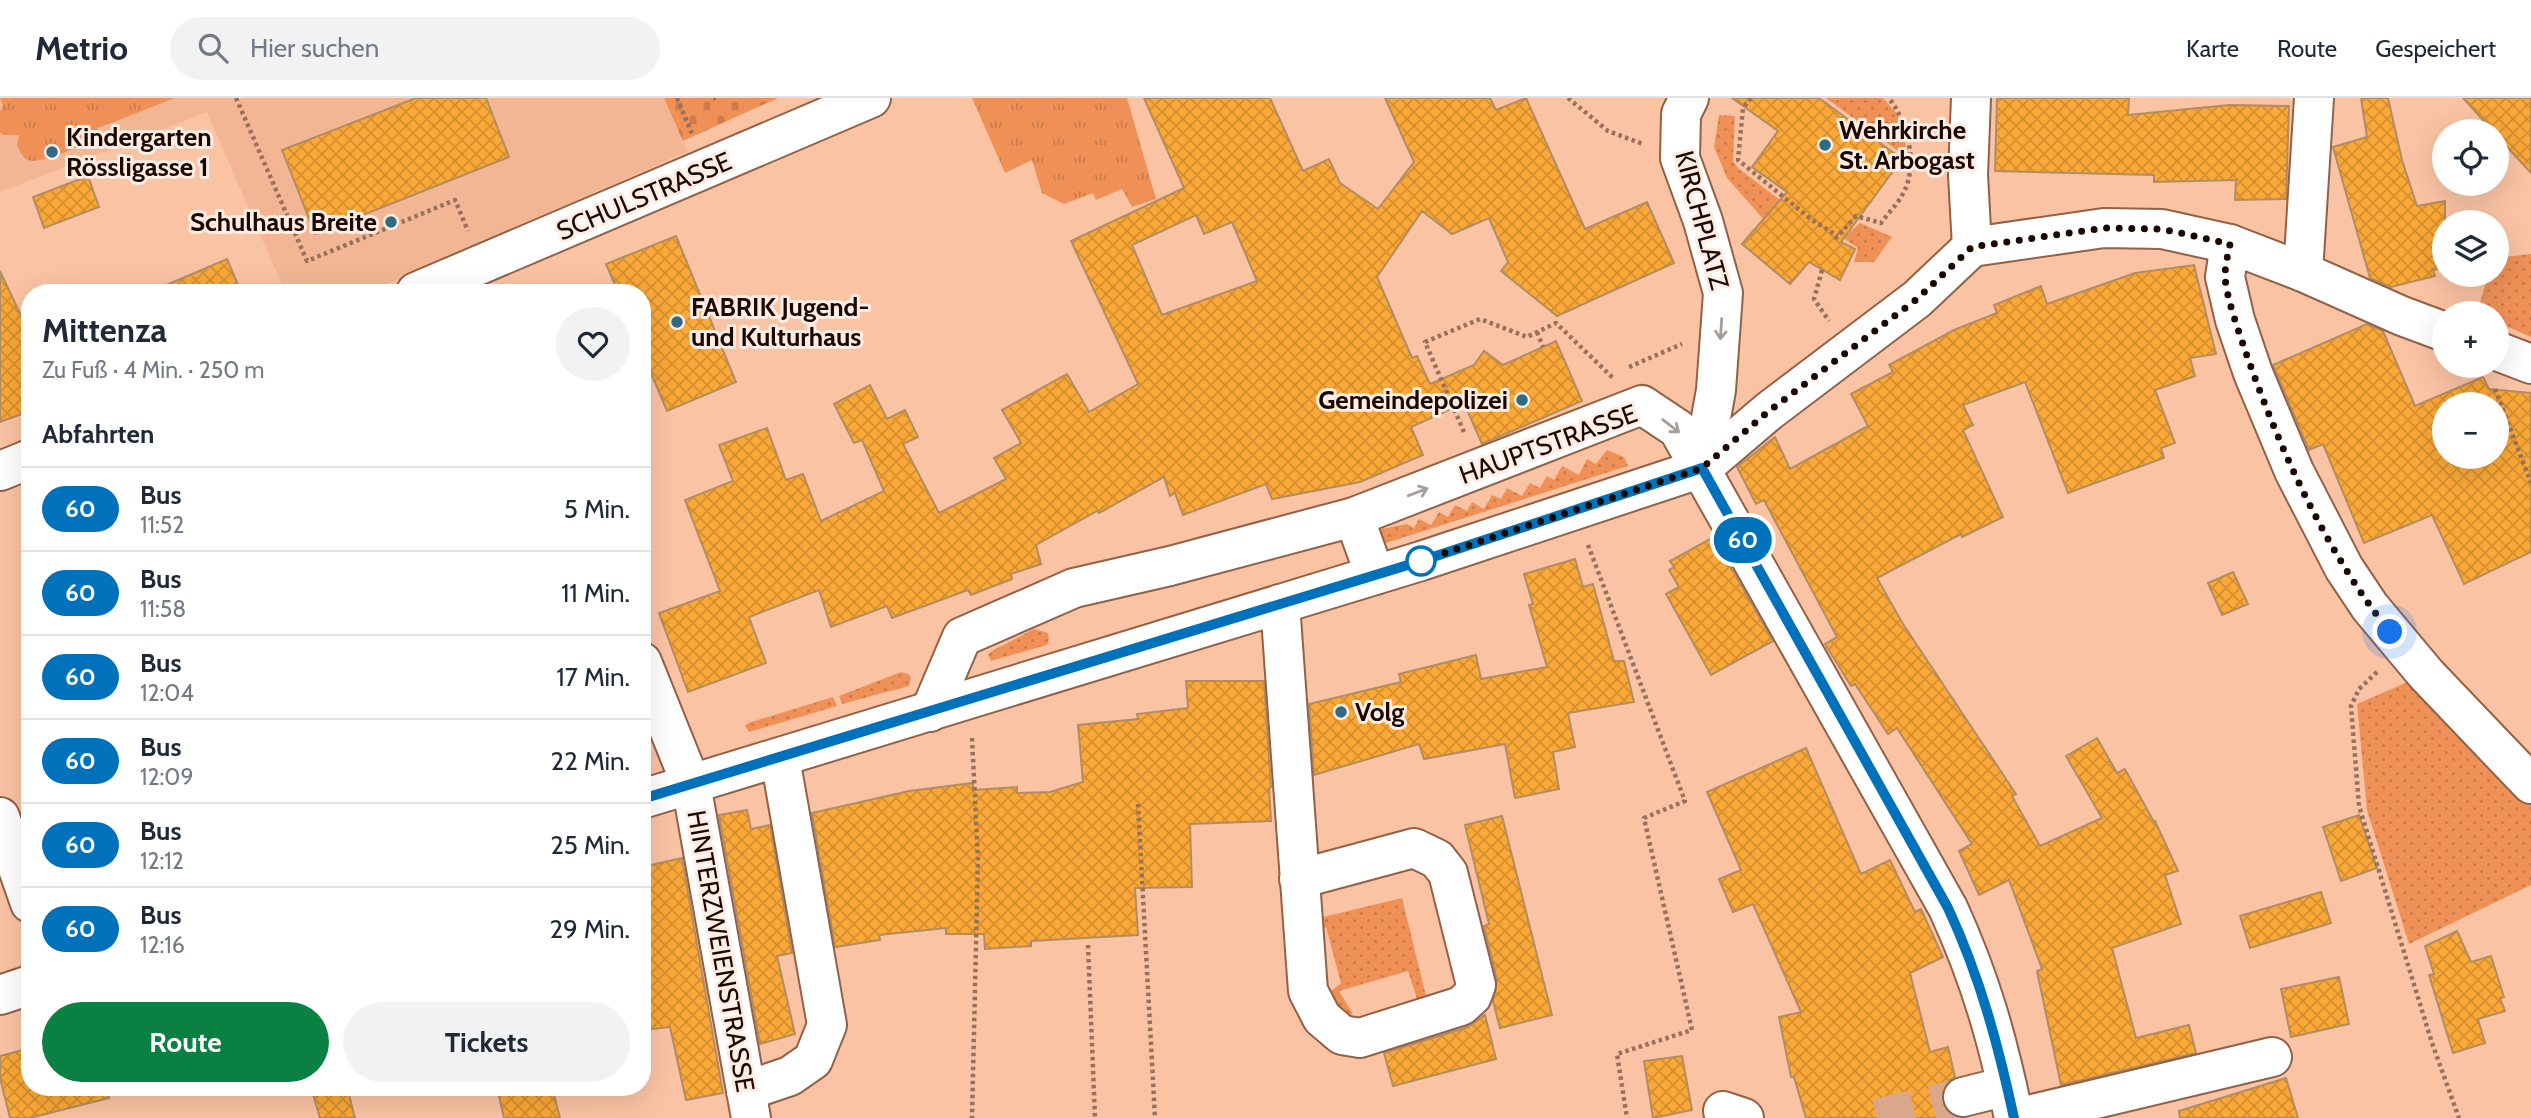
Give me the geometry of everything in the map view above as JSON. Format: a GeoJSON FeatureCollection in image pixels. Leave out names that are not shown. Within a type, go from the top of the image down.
{"type":"FeatureCollection","features":[{"type":"Feature","properties":{"kind":"street","name":"SCHULSTRASSE"},"geometry":{"type":"LineString","coordinates":[[457,284],[488,278],[777,151],[871,98]]}},
{"type":"Feature","properties":{"kind":"street","name":"KIRCHPLATZ"},"geometry":{"type":"LineString","coordinates":[[1689,98],[1681,114],[1680,158],[1703,221],[1723,293],[1716,390],[1702,468]]}},
{"type":"Feature","properties":{"kind":"street"},"geometry":{"type":"LineString","coordinates":[[1971,98],[1968,176],[1972,247]]}},
{"type":"Feature","properties":{"kind":"street"},"geometry":{"type":"LineString","coordinates":[[2303,272],[2314,98]]}},
{"type":"Feature","properties":{"kind":"street"},"geometry":{"type":"LineString","coordinates":[[651,796],[1375,575],[1576,512],[1702,468],[1769,411],[1917,299],[1972,247],[2104,228],[2162,229],[2230,244],[2432,327]]}},
{"type":"Feature","properties":{"kind":"street"},"geometry":{"type":"LineString","coordinates":[[2230,244],[2225,276],[2235,320],[2272,422],[2344,568],[2370,607],[2426,674],[2531,784]]}},
{"type":"Feature","properties":{"kind":"street"},"geometry":{"type":"LineString","coordinates":[[2509,365],[2531,364]]}},
{"type":"Feature","properties":{"kind":"street","name":"HAUPTSTRASSE"},"geometry":{"type":"LineString","coordinates":[[930,712],[962,637],[1074,588],[1170,566],[1354,517],[1642,405],[1678,429],[1702,468]]}},
{"type":"Feature","properties":{"kind":"street"},"geometry":{"type":"LineString","coordinates":[[0,471],[21,463]]}},
{"type":"Feature","properties":{"kind":"street"},"geometry":{"type":"LineString","coordinates":[[1702,468],[1948,908],[1986,1000],[2012,1107]]}},
{"type":"Feature","properties":{"kind":"street"},"geometry":{"type":"LineString","coordinates":[[1354,517],[1375,575]]}},
{"type":"Feature","properties":{"kind":"street"},"geometry":{"type":"LineString","coordinates":[[1280,604],[1308,991],[1322,1018],[1342,1035],[1360,1038],[1461,1006],[1472,996],[1476,985],[1448,873],[1437,859],[1414,848],[1300,879]]}},
{"type":"Feature","properties":{"kind":"street","name":"HINTERZWEIENSTRASSE"},"geometry":{"type":"LineString","coordinates":[[651,685],[691,785],[749,1105]]}},
{"type":"Feature","properties":{"kind":"street"},"geometry":{"type":"LineString","coordinates":[[749,1105],[813,1060],[827,1026],[780,758]]}},
{"type":"Feature","properties":{"kind":"street"},"geometry":{"type":"LineString","coordinates":[[0,817],[21,877]]}},
{"type":"Feature","properties":{"kind":"street"},"geometry":{"type":"LineString","coordinates":[[0,995],[21,988]]}},
{"type":"Feature","properties":{"kind":"street"},"geometry":{"type":"LineString","coordinates":[[1963,1097],[2012,1107],[2272,1057]]}},
{"type":"Feature","properties":{"kind":"path"},"geometry":{"type":"LineString","coordinates":[[236,98],[307,261],[454,200],[488,278]]}},
{"type":"Feature","properties":{"kind":"path"},"geometry":{"type":"LineString","coordinates":[[1568,98],[1608,131],[1680,158]]}},
{"type":"Feature","properties":{"kind":"path"},"geometry":{"type":"LineString","coordinates":[[1751,98],[1743,107],[1738,160],[1837,238],[1856,216],[1881,223],[1903,194],[1912,158],[1901,114],[1889,98]]}},
{"type":"Feature","properties":{"kind":"path"},"geometry":{"type":"LineString","coordinates":[[1822,270],[1814,299],[1849,350]]}},
{"type":"Feature","properties":{"kind":"path"},"geometry":{"type":"LineString","coordinates":[[1464,432],[1425,342],[1480,319],[1527,337],[1556,323],[1612,375],[1628,411]]}},
{"type":"Feature","properties":{"kind":"path"},"geometry":{"type":"LineString","coordinates":[[1624,369],[1721,327]]}},
{"type":"Feature","properties":{"kind":"path"},"geometry":{"type":"LineString","coordinates":[[1536,332],[1543,346]]}},
{"type":"Feature","properties":{"kind":"path"},"geometry":{"type":"LineString","coordinates":[[1601,380],[1612,375]]}},
{"type":"Feature","properties":{"kind":"path"},"geometry":{"type":"LineString","coordinates":[[2498,378],[2531,483]]}},
{"type":"Feature","properties":{"kind":"path"},"geometry":{"type":"LineString","coordinates":[[1576,512],[1685,801],[1644,818],[1692,1030],[1617,1054],[1627,1118]]}},
{"type":"Feature","properties":{"kind":"path"},"geometry":{"type":"LineString","coordinates":[[2403,647],[2359,689],[2351,706],[2359,806],[2432,1043],[2459,1118]]}},
{"type":"Feature","properties":{"kind":"path"},"geometry":{"type":"LineString","coordinates":[[970,699],[978,860],[972,1118]]}},
{"type":"Feature","properties":{"kind":"path"},"geometry":{"type":"LineString","coordinates":[[1138,804],[1155,1118]]}},
{"type":"Feature","properties":{"kind":"path"},"geometry":{"type":"LineString","coordinates":[[1088,945],[1095,1118]]}},
{"type":"Feature","properties":{"kind":"shaded area","name":"Schulhaus Breite"},"geometry":{"type":"Polygon","coordinates":[[[0,98],[664,98],[688,151],[387,284],[282,284],[207,112],[0,192],[0,98]]]}},
{"type":"Feature","properties":{"kind":"green space"},"geometry":{"type":"Polygon","coordinates":[[[0,98],[175,98],[98,128],[91,141],[48,158],[32,161],[25,158],[17,145],[19,135],[3,135],[0,132],[0,112],[3,105],[0,98]]]}},
{"type":"Feature","properties":{"kind":"green space"},"geometry":{"type":"Polygon","coordinates":[[[664,98],[778,98],[683,141],[664,98]]]}},
{"type":"Feature","properties":{"kind":"green space"},"geometry":{"type":"Polygon","coordinates":[[[972,98],[1127,98],[1156,199],[1132,207],[1122,189],[1096,200],[1093,193],[1064,204],[1042,193],[1032,160],[1005,173],[972,98]]]}},
{"type":"Feature","properties":{"kind":"green space"},"geometry":{"type":"Polygon","coordinates":[[[1826,98],[1883,98],[1898,115],[1909,159],[1826,98]]]}},
{"type":"Feature","properties":{"kind":"green space"},"geometry":{"type":"Polygon","coordinates":[[[1719,115],[1735,116],[1733,161],[1738,168],[1817,228],[1765,221],[1727,178],[1714,147],[1719,115]]]}},
{"type":"Feature","properties":{"kind":"green space"},"geometry":{"type":"Polygon","coordinates":[[[1860,223],[1892,237],[1874,262],[1854,262],[1858,248],[1843,238],[1860,223]]]}},
{"type":"Feature","properties":{"kind":"green space"},"geometry":{"type":"Polygon","coordinates":[[[2531,254],[2531,337],[2509,327],[2509,301],[2480,301],[2485,287],[2509,287],[2509,257],[2531,254]]]}},
{"type":"Feature","properties":{"kind":"green space"},"geometry":{"type":"Polygon","coordinates":[[[1607,450],[1624,457],[1628,466],[1386,543],[1380,541],[1378,535],[1382,529],[1407,524],[1414,528],[1419,519],[1431,525],[1439,512],[1448,517],[1455,505],[1467,511],[1472,502],[1484,509],[1492,495],[1501,499],[1507,488],[1522,496],[1530,483],[1540,488],[1547,476],[1554,480],[1562,466],[1579,475],[1587,459],[1596,464],[1607,450]]]}},
{"type":"Feature","properties":{"kind":"green space"},"geometry":{"type":"Polygon","coordinates":[[[1034,629],[1048,633],[1047,645],[991,661],[988,655],[992,651],[1034,629]]]}},
{"type":"Feature","properties":{"kind":"green space"},"geometry":{"type":"Polygon","coordinates":[[[901,672],[911,677],[909,686],[842,704],[839,696],[901,672]]]}},
{"type":"Feature","properties":{"kind":"green space"},"geometry":{"type":"Polygon","coordinates":[[[2426,674],[2531,784],[2531,885],[2409,944],[2367,810],[2357,704],[2426,674]]]}},
{"type":"Feature","properties":{"kind":"green space"},"geometry":{"type":"Polygon","coordinates":[[[833,697],[837,706],[749,732],[745,726],[748,723],[833,697]]]}},
{"type":"Feature","properties":{"kind":"green space"},"geometry":{"type":"Polygon","coordinates":[[[1402,898],[1426,996],[1417,999],[1408,971],[1339,991],[1353,1014],[1347,1015],[1323,998],[1341,983],[1326,927],[1308,942],[1311,920],[1402,898]]]}},
{"type":"Feature","properties":{"kind":"building"},"geometry":{"type":"Polygon","coordinates":[[[416,98],[486,98],[509,157],[315,234],[282,150],[416,98]]]}},
{"type":"Feature","properties":{"kind":"building"},"geometry":{"type":"Polygon","coordinates":[[[1144,98],[1270,98],[1303,171],[1329,159],[1340,183],[1378,209],[1414,162],[1385,98],[1490,98],[1496,110],[1526,98],[1585,229],[1647,202],[1674,263],[1557,316],[1501,271],[1508,262],[1489,218],[1452,234],[1422,211],[1377,277],[1412,358],[1417,356],[1430,384],[1474,365],[1484,351],[1503,365],[1556,341],[1582,401],[1482,444],[1464,403],[1411,427],[1423,455],[1360,482],[1272,499],[1266,484],[1183,515],[1175,493],[1170,496],[1164,477],[1036,545],[1041,564],[1011,574],[1012,579],[971,595],[968,590],[892,618],[887,606],[831,627],[819,590],[749,617],[766,663],[688,692],[659,613],[720,591],[685,500],[733,481],[719,445],[767,428],[786,480],[803,474],[821,521],[884,491],[862,440],[854,443],[834,404],[870,385],[887,419],[905,410],[918,437],[903,444],[939,513],[1006,479],[994,458],[1021,443],[1002,410],[1067,374],[1089,412],[1138,384],[1071,241],[1184,188],[1144,98]],[[1196,215],[1132,245],[1162,315],[1257,281],[1232,222],[1204,234],[1196,215]]]}},
{"type":"Feature","properties":{"kind":"building"},"geometry":{"type":"Polygon","coordinates":[[[1732,98],[1819,98],[1902,159],[1841,242],[1855,249],[1840,280],[1809,262],[1790,284],[1742,244],[1787,192],[1752,167],[1778,131],[1732,98]]]}},
{"type":"Feature","properties":{"kind":"building"},"geometry":{"type":"Polygon","coordinates":[[[1997,98],[2129,98],[2128,115],[2229,105],[2289,106],[2286,199],[2235,200],[2236,180],[2154,182],[2154,175],[1995,171],[1997,98]]]}},
{"type":"Feature","properties":{"kind":"building"},"geometry":{"type":"Polygon","coordinates":[[[2361,98],[2388,98],[2402,160],[2417,206],[2445,201],[2445,210],[2432,210],[2432,277],[2391,287],[2370,278],[2333,147],[2367,137],[2361,98]]]}},
{"type":"Feature","properties":{"kind":"building"},"geometry":{"type":"Polygon","coordinates":[[[2463,98],[2531,98],[2531,173],[2509,149],[2509,119],[2482,119],[2463,98]]]}},
{"type":"Feature","properties":{"kind":"building"},"geometry":{"type":"Polygon","coordinates":[[[88,176],[99,207],[44,228],[33,197],[88,176]]]}},
{"type":"Feature","properties":{"kind":"building","name":"FABRIK Jugend- und Kulturhaus"},"geometry":{"type":"Polygon","coordinates":[[[676,236],[736,382],[667,411],[651,373],[651,284],[615,284],[606,264],[676,236]]]}},
{"type":"Feature","properties":{"kind":"building"},"geometry":{"type":"Polygon","coordinates":[[[227,259],[238,284],[169,284],[227,259]]]}},
{"type":"Feature","properties":{"kind":"building"},"geometry":{"type":"Polygon","coordinates":[[[2194,265],[2216,354],[2190,358],[2195,376],[2155,390],[2175,443],[2161,448],[2164,458],[2068,493],[2025,382],[1963,405],[1973,425],[1963,430],[2003,517],[1962,537],[1961,534],[1877,578],[1903,624],[2016,794],[2012,796],[2040,846],[2102,818],[2066,756],[2097,738],[2117,773],[2125,769],[2155,821],[2178,871],[2165,875],[2181,924],[2112,948],[2136,1038],[2189,1025],[2196,1053],[2061,1085],[2037,971],[2042,969],[2009,880],[1979,895],[1959,851],[1972,844],[1897,728],[1888,734],[1855,684],[1851,686],[1825,644],[1837,637],[1764,500],[1756,504],[1737,467],[1775,437],[1790,469],[1868,426],[1851,394],[1893,372],[1889,365],[1954,330],[1997,313],[1994,305],[2041,286],[2047,304],[2135,273],[2194,265]]]}},
{"type":"Feature","properties":{"kind":"building"},"geometry":{"type":"Polygon","coordinates":[[[0,271],[21,316],[21,414],[0,422],[0,271]]]}},
{"type":"Feature","properties":{"kind":"building"},"geometry":{"type":"Polygon","coordinates":[[[2367,324],[2383,331],[2415,406],[2432,399],[2432,469],[2509,469],[2509,392],[2448,392],[2484,378],[2489,389],[2531,393],[2531,552],[2464,584],[2432,515],[2364,543],[2323,444],[2309,450],[2273,365],[2367,324]]]}},
{"type":"Feature","properties":{"kind":"building"},"geometry":{"type":"Polygon","coordinates":[[[1712,538],[1773,641],[1711,675],[1666,594],[1679,587],[1669,570],[1674,567],[1670,561],[1712,538]]]}},
{"type":"Feature","properties":{"kind":"building"},"geometry":{"type":"Polygon","coordinates":[[[1575,559],[1583,587],[1593,584],[1614,661],[1624,661],[1634,702],[1568,713],[1575,747],[1553,752],[1559,789],[1515,798],[1505,744],[1424,759],[1419,744],[1314,775],[1309,704],[1401,682],[1399,674],[1476,655],[1481,679],[1547,667],[1529,605],[1533,604],[1524,574],[1575,559]]]}},
{"type":"Feature","properties":{"kind":"building"},"geometry":{"type":"Polygon","coordinates":[[[2233,572],[2248,604],[2222,615],[2208,583],[2233,572]]]}},
{"type":"Feature","properties":{"kind":"building"},"geometry":{"type":"Polygon","coordinates":[[[1186,681],[1264,681],[1271,821],[1190,824],[1192,887],[1135,888],[1138,935],[1031,941],[1031,946],[985,949],[984,934],[946,934],[946,928],[879,935],[880,940],[835,947],[812,813],[909,791],[973,783],[973,790],[1017,787],[1017,793],[1050,792],[1083,782],[1078,725],[1138,719],[1137,714],[1188,708],[1186,681]]]}},
{"type":"Feature","properties":{"kind":"building"},"geometry":{"type":"Polygon","coordinates":[[[1806,748],[1861,874],[1890,860],[1915,912],[1921,909],[1943,957],[1910,973],[1930,1052],[1948,1047],[1955,1077],[1947,1082],[1942,1090],[1942,1102],[1947,1112],[1957,1118],[1806,1118],[1794,1077],[1791,1077],[1779,1017],[1801,1012],[1753,904],[1733,912],[1719,879],[1741,870],[1707,792],[1806,748]]]}},
{"type":"Feature","properties":{"kind":"building"},"geometry":{"type":"Polygon","coordinates":[[[747,810],[751,829],[770,825],[792,953],[777,956],[795,1034],[760,1044],[719,815],[747,810]]]}},
{"type":"Feature","properties":{"kind":"building"},"geometry":{"type":"Polygon","coordinates":[[[2359,815],[2377,868],[2341,881],[2323,827],[2359,815]]]}},
{"type":"Feature","properties":{"kind":"building"},"geometry":{"type":"Polygon","coordinates":[[[1502,816],[1552,1015],[1500,1028],[1493,1001],[1497,980],[1484,926],[1489,924],[1465,825],[1502,816]]]}},
{"type":"Feature","properties":{"kind":"building"},"geometry":{"type":"Polygon","coordinates":[[[682,858],[723,1093],[686,1100],[670,1027],[651,1029],[651,865],[682,858]]]}},
{"type":"Feature","properties":{"kind":"building"},"geometry":{"type":"Polygon","coordinates":[[[2321,892],[2331,923],[2250,948],[2240,916],[2321,892]]]}},
{"type":"Feature","properties":{"kind":"building"},"geometry":{"type":"Polygon","coordinates":[[[2457,931],[2471,962],[2491,956],[2504,997],[2500,998],[2505,1011],[2478,1019],[2485,1043],[2453,1053],[2429,975],[2434,974],[2425,946],[2457,931]]]}},
{"type":"Feature","properties":{"kind":"building"},"geometry":{"type":"Polygon","coordinates":[[[2339,977],[2349,1024],[2291,1037],[2281,989],[2339,977]]]}},
{"type":"Feature","properties":{"kind":"building"},"geometry":{"type":"Polygon","coordinates":[[[1485,1015],[1496,1059],[1393,1086],[1384,1053],[1468,1027],[1485,1015]]]}},
{"type":"Feature","properties":{"kind":"building"},"geometry":{"type":"Polygon","coordinates":[[[21,1050],[21,1096],[109,1098],[30,1118],[10,1118],[0,1078],[0,1056],[21,1050]]]}},
{"type":"Feature","properties":{"kind":"building"},"geometry":{"type":"Polygon","coordinates":[[[1682,1056],[1692,1110],[1653,1118],[1644,1061],[1682,1056]]]}},
{"type":"Feature","properties":{"kind":"building"},"geometry":{"type":"Polygon","coordinates":[[[2286,1078],[2298,1118],[2180,1118],[2179,1111],[2286,1078]]]}},
{"type":"Feature","properties":{"kind":"building"},"geometry":{"type":"Polygon","coordinates":[[[314,1096],[349,1096],[355,1118],[320,1118],[314,1096]]]}},
{"type":"Feature","properties":{"kind":"building"},"geometry":{"type":"Polygon","coordinates":[[[499,1096],[554,1096],[560,1118],[504,1118],[499,1096]]]}},
{"type":"Feature","properties":{"kind":"tunnel"},"geometry":{"type":"LineString","coordinates":[[1877,1118],[1963,1097]]}},
{"type":"Feature","properties":{"kind":"bus line","name":"60"},"geometry":{"type":"LineString","coordinates":[[651,796],[1421,561],[1702,468],[1948,908],[1986,1000],[2014,1118]]}},
{"type":"Feature","properties":{"kind":"place","name":"Wehrkirche St. Arbogast"},"geometry":{"type":"Point","coordinates":[1825,145]}},
{"type":"Feature","properties":{"kind":"place","name":"Kindergarten Rössligasse 1"},"geometry":{"type":"Point","coordinates":[52,152]}},
{"type":"Feature","properties":{"kind":"place","name":"Schulhaus Breite"},"geometry":{"type":"Point","coordinates":[391,222]}},
{"type":"Feature","properties":{"kind":"place","name":"FABRIK Jugend- und Kulturhaus"},"geometry":{"type":"Point","coordinates":[677,322]}},
{"type":"Feature","properties":{"kind":"place","name":"Gemeindepolizei"},"geometry":{"type":"Point","coordinates":[1522,400]}},
{"type":"Feature","properties":{"kind":"place","name":"Volg"},"geometry":{"type":"Point","coordinates":[1341,712]}},
{"type":"Feature","properties":{"kind":"route"},"geometry":{"type":"LineString","coordinates":[[1421,561],[1702,468],[1769,411],[1917,299],[1972,247],[2104,228],[2162,229],[2230,244],[2225,276],[2235,320],[2272,422],[2344,568],[2390,632]]}}]}
